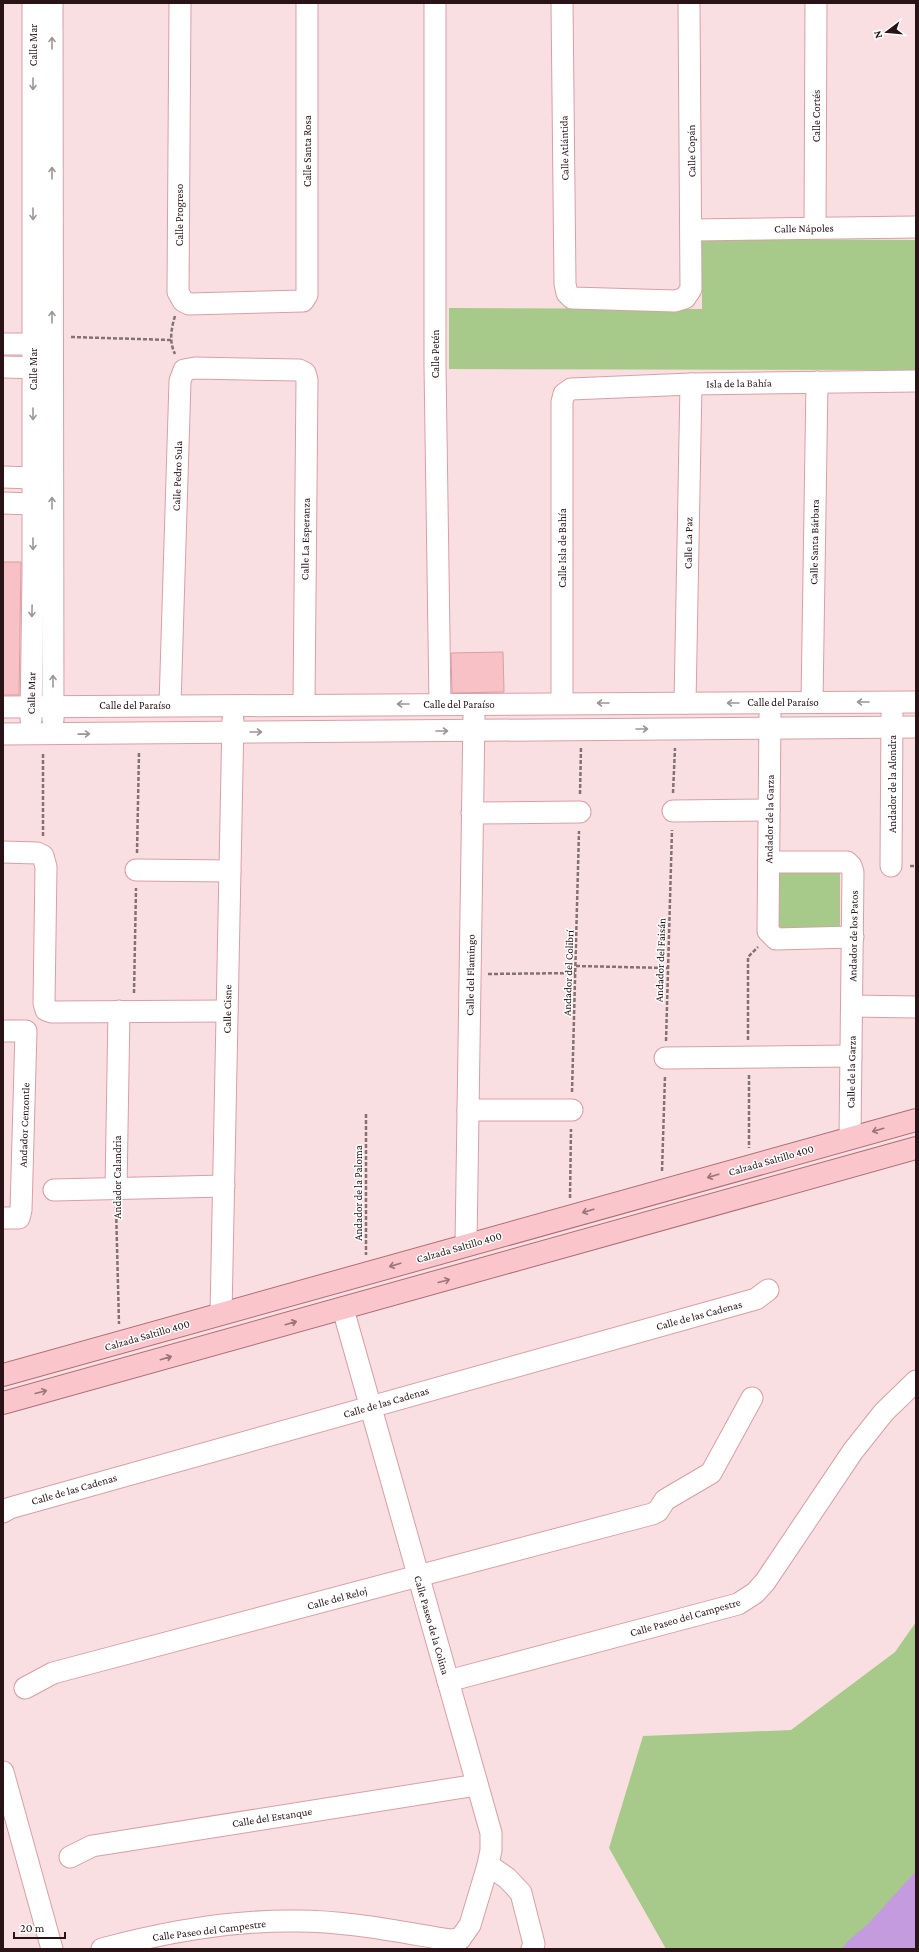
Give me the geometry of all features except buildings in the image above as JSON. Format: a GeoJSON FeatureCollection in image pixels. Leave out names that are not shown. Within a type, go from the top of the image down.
{"type":"FeatureCollection","features":[{"type":"Feature","properties":{"kind":"main road","name":"Calzada Saltillo 400"},"geometry":{"type":"LineString","coordinates":[[3,1375],[916,1120]]}},
{"type":"Feature","properties":{"kind":"main road"},"geometry":{"type":"LineString","coordinates":[[3,1403],[479,1271],[665,1216],[916,1148]]}},
{"type":"Feature","properties":{"kind":"street","name":"Calle Mar"},"geometry":{"type":"LineString","coordinates":[[33,3],[46,342]]}},
{"type":"Feature","properties":{"kind":"street","name":"Calle Mar"},"geometry":{"type":"LineString","coordinates":[[31,734],[33,478],[42,368],[46,342],[52,3]]}},
{"type":"Feature","properties":{"kind":"street","name":"Calle Progreso"},"geometry":{"type":"LineString","coordinates":[[180,3],[178,292],[183,302]]}},
{"type":"Feature","properties":{"kind":"street","name":"Calle Santa Rosa"},"geometry":{"type":"LineString","coordinates":[[183,302],[189,304],[302,301],[307,295],[306,3]]}},
{"type":"Feature","properties":{"kind":"street","name":"Calle Petén"},"geometry":{"type":"LineString","coordinates":[[436,3],[435,366],[440,704]]}},
{"type":"Feature","properties":{"kind":"street","name":"Calle Atlántida"},"geometry":{"type":"LineString","coordinates":[[562,3],[565,284],[567,294],[572,298],[675,301],[685,298]]}},
{"type":"Feature","properties":{"kind":"street","name":"Calle Copán"},"geometry":{"type":"LineString","coordinates":[[685,298],[691,289],[692,230],[689,3]]}},
{"type":"Feature","properties":{"kind":"street","name":"Calle Cortés"},"geometry":{"type":"LineString","coordinates":[[815,228],[816,3]]}},
{"type":"Feature","properties":{"kind":"street","name":"Calle Nápoles"},"geometry":{"type":"LineString","coordinates":[[692,230],[916,227]]}},
{"type":"Feature","properties":{"kind":"street"},"geometry":{"type":"LineString","coordinates":[[3,344],[46,342]]}},
{"type":"Feature","properties":{"kind":"street"},"geometry":{"type":"LineString","coordinates":[[3,367],[42,368]]}},
{"type":"Feature","properties":{"kind":"street","name":"Calle Mar"},"geometry":{"type":"LineString","coordinates":[[42,368],[53,734]]}},
{"type":"Feature","properties":{"kind":"street","name":"Calle La Esperanza"},"geometry":{"type":"LineString","coordinates":[[184,370],[195,368],[299,370],[305,373],[307,380],[304,705]]}},
{"type":"Feature","properties":{"kind":"street","name":"Calle Pedro Sula"},"geometry":{"type":"LineString","coordinates":[[170,705],[180,381],[184,370]]}},
{"type":"Feature","properties":{"kind":"street","name":"Isla de la Bahía"},"geometry":{"type":"LineString","coordinates":[[564,394],[572,389],[691,384],[916,381]]}},
{"type":"Feature","properties":{"kind":"street","name":"Calle Santa Bárbara"},"geometry":{"type":"LineString","coordinates":[[812,702],[817,382]]}},
{"type":"Feature","properties":{"kind":"street","name":"Calle La Paz"},"geometry":{"type":"LineString","coordinates":[[685,703],[691,384]]}},
{"type":"Feature","properties":{"kind":"street","name":"Calle Isla de Bahía"},"geometry":{"type":"LineString","coordinates":[[562,703],[562,402],[564,394]]}},
{"type":"Feature","properties":{"kind":"street"},"geometry":{"type":"LineString","coordinates":[[3,477],[33,478]]}},
{"type":"Feature","properties":{"kind":"street"},"geometry":{"type":"LineString","coordinates":[[3,503],[33,504]]}},
{"type":"Feature","properties":{"kind":"street","name":"Andador de la Garza"},"geometry":{"type":"LineString","coordinates":[[770,702],[768,931],[776,939],[853,937]]}},
{"type":"Feature","properties":{"kind":"street","name":"Andador de la Alondra"},"geometry":{"type":"LineString","coordinates":[[891,702],[891,866]]}},
{"type":"Feature","properties":{"kind":"street","name":"Calle del Paraíso"},"geometry":{"type":"LineString","coordinates":[[3,707],[916,702]]}},
{"type":"Feature","properties":{"kind":"street","name":"Calle del Flamingo"},"geometry":{"type":"LineString","coordinates":[[466,1245],[474,704]]}},
{"type":"Feature","properties":{"kind":"street","name":"Calle Cisne"},"geometry":{"type":"LineString","coordinates":[[221,1314],[233,705]]}},
{"type":"Feature","properties":{"kind":"street"},"geometry":{"type":"LineString","coordinates":[[3,734],[916,727]]}},
{"type":"Feature","properties":{"kind":"street"},"geometry":{"type":"LineString","coordinates":[[673,811],[769,810]]}},
{"type":"Feature","properties":{"kind":"street"},"geometry":{"type":"LineString","coordinates":[[472,813],[580,812]]}},
{"type":"Feature","properties":{"kind":"street"},"geometry":{"type":"LineString","coordinates":[[3,852],[36,853],[43,856],[46,867],[44,1003],[46,1010],[52,1012],[227,1011]]}},
{"type":"Feature","properties":{"kind":"street","name":"Andador de los Patos"},"geometry":{"type":"LineString","coordinates":[[769,862],[847,862],[851,866],[853,872],[852,1006]]}},
{"type":"Feature","properties":{"kind":"street"},"geometry":{"type":"LineString","coordinates":[[136,870],[230,871]]}},
{"type":"Feature","properties":{"kind":"street"},"geometry":{"type":"LineString","coordinates":[[852,1006],[916,1007]]}},
{"type":"Feature","properties":{"kind":"street","name":"Calle de la Garza"},"geometry":{"type":"LineString","coordinates":[[850,1138],[852,1006]]}},
{"type":"Feature","properties":{"kind":"street","name":"Andador Calandria"},"geometry":{"type":"LineString","coordinates":[[116,1189],[119,1011]]}},
{"type":"Feature","properties":{"kind":"street","name":"Andador Cenzontle"},"geometry":{"type":"LineString","coordinates":[[3,1031],[26,1031],[21,1210],[11,1218]]}},
{"type":"Feature","properties":{"kind":"street"},"geometry":{"type":"LineString","coordinates":[[665,1058],[851,1056]]}},
{"type":"Feature","properties":{"kind":"street"},"geometry":{"type":"LineString","coordinates":[[468,1110],[572,1110]]}},
{"type":"Feature","properties":{"kind":"street"},"geometry":{"type":"LineString","coordinates":[[54,1190],[224,1186]]}},
{"type":"Feature","properties":{"kind":"street","name":"Calle de las Cadenas"},"geometry":{"type":"LineString","coordinates":[[3,1512],[10,1508],[370,1406],[756,1299],[768,1290]]}},
{"type":"Feature","properties":{"kind":"street","name":"Calle Paseo de la Colina"},"geometry":{"type":"LineString","coordinates":[[343,1309],[491,1833],[491,1850],[488,1866],[470,1925],[467,1944]]}},
{"type":"Feature","properties":{"kind":"street","name":"Calle Paseo del Campestre"},"geometry":{"type":"LineString","coordinates":[[448,1681],[738,1604],[755,1593],[765,1582],[853,1451],[884,1412],[916,1381]]}},
{"type":"Feature","properties":{"kind":"street","name":"Calle del Reloj"},"geometry":{"type":"LineString","coordinates":[[25,1688],[53,1673],[419,1577],[659,1507],[711,1473],[752,1398]]}},
{"type":"Feature","properties":{"kind":"street"},"geometry":{"type":"LineString","coordinates":[[3,1772],[52,1949]]}},
{"type":"Feature","properties":{"kind":"street","name":"Calle del Estanque"},"geometry":{"type":"LineString","coordinates":[[70,1857],[92,1846],[477,1784]]}},
{"type":"Feature","properties":{"kind":"street"},"geometry":{"type":"LineString","coordinates":[[488,1866],[507,1878],[521,1893],[534,1944],[532,1949]]}},
{"type":"Feature","properties":{"kind":"street","name":"Calle Paseo del Campestre"},"geometry":{"type":"LineString","coordinates":[[102,1949],[133,1941],[236,1924],[297,1921],[375,1928],[467,1944]]}},
{"type":"Feature","properties":{"kind":"path"},"geometry":{"type":"LineString","coordinates":[[183,302],[176,313],[172,326],[171,340],[178,361],[184,370]]}},
{"type":"Feature","properties":{"kind":"path"},"geometry":{"type":"LineString","coordinates":[[46,342],[171,340]]}},
{"type":"Feature","properties":{"kind":"path","name":"Andador del Faisán"},"geometry":{"type":"LineString","coordinates":[[662,1191],[675,729]]}},
{"type":"Feature","properties":{"kind":"path","name":"Andador del Colibrí"},"geometry":{"type":"LineString","coordinates":[[569,1216],[582,730]]}},
{"type":"Feature","properties":{"kind":"path"},"geometry":{"type":"LineString","coordinates":[[31,734],[43,749],[43,856]]}},
{"type":"Feature","properties":{"kind":"path"},"geometry":{"type":"LineString","coordinates":[[576,966],[668,968]]}},
{"type":"Feature","properties":{"kind":"path"},"geometry":{"type":"LineString","coordinates":[[470,974],[576,973]]}},
{"type":"Feature","properties":{"kind":"path","name":"Andador de la Paloma"},"geometry":{"type":"LineString","coordinates":[[366,1114],[366,1273]]}},
{"type":"Feature","properties":{"kind":"path","name":"Andador Calandria"},"geometry":{"type":"LineString","coordinates":[[116,1189],[119,1342]]}},
{"type":"Feature","properties":{"kind":"green space"},"geometry":{"type":"Polygon","coordinates":[[[702,239],[916,240],[916,370],[449,369],[449,308],[702,309],[702,239]]]}},
{"type":"Feature","properties":{"kind":"green space"},"geometry":{"type":"Polygon","coordinates":[[[767,872],[840,872],[840,930],[767,930],[767,872]]]}},
{"type":"Feature","properties":{"kind":"green space"},"geometry":{"type":"Polygon","coordinates":[[[916,1622],[916,1949],[666,1949],[609,1848],[643,1736],[791,1730],[895,1652],[916,1622]]]}},
{"type":"Feature","properties":{"kind":"shaded area"},"geometry":{"type":"Polygon","coordinates":[[[916,1871],[916,1949],[842,1949],[848,1941],[869,1923],[916,1871]]]}}]}
